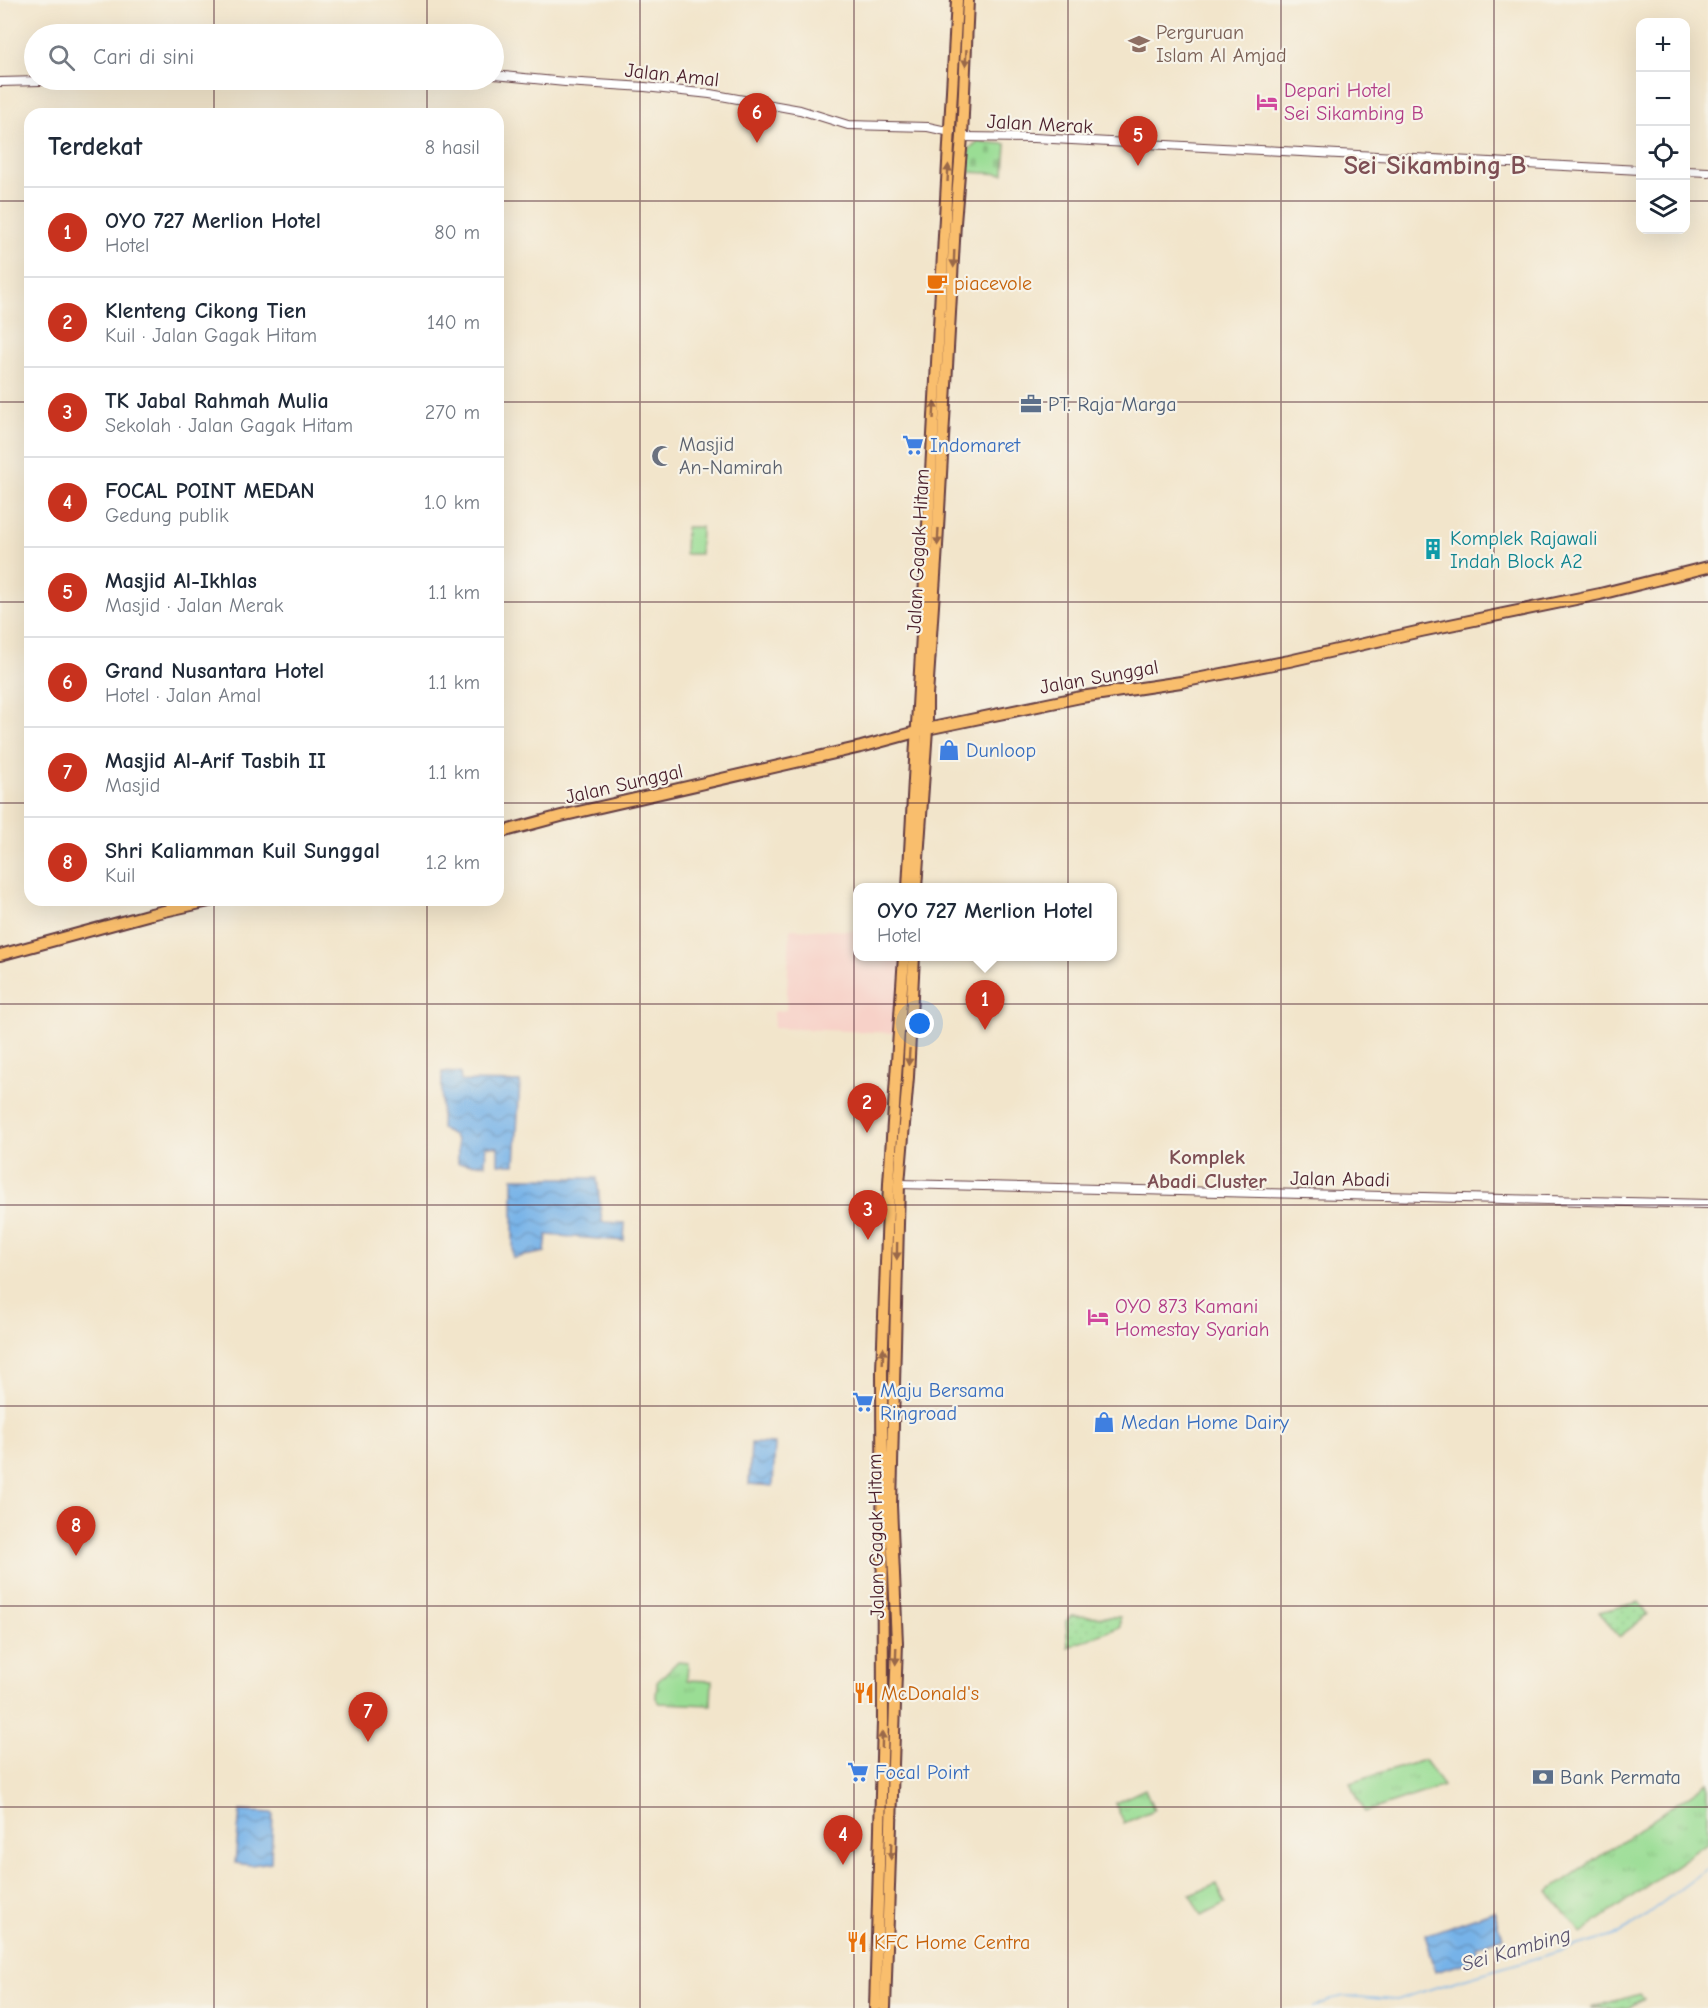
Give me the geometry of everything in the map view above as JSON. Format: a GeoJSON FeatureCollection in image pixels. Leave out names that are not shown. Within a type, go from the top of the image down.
{"type":"FeatureCollection","features":[{"type":"Feature","properties":{"kind":"main road","name":"Jalan Gagak Hitam"},"geometry":{"type":"LineString","coordinates":[[942,362],[957,0]]}},
{"type":"Feature","properties":{"kind":"main road","name":"Jalan Gagak Hitam"},"geometry":{"type":"LineString","coordinates":[[916,883],[922,730],[920,655],[962,137],[968,0]]}},
{"type":"Feature","properties":{"kind":"main road","name":"Jalan Sunggal"},"geometry":{"type":"LineString","coordinates":[[504,832],[561,816],[853,749],[922,730],[1081,697],[1181,682],[1297,659],[1600,594],[1708,567]]}},
{"type":"Feature","properties":{"kind":"main road","name":"Jalan Gagak Hitam"},"geometry":{"type":"LineString","coordinates":[[908,883],[922,730]]}},
{"type":"Feature","properties":{"kind":"main road"},"geometry":{"type":"LineString","coordinates":[[0,955],[186,906]]}},
{"type":"Feature","properties":{"kind":"main road","name":"Jalan Gagak Hitam"},"geometry":{"type":"LineString","coordinates":[[875,2008],[880,1968],[897,1643],[891,1505],[904,961]]}},
{"type":"Feature","properties":{"kind":"main road","name":"Jalan Gagak Hitam"},"geometry":{"type":"LineString","coordinates":[[885,2008],[880,1968],[883,1722],[882,1370],[889,1184],[914,961]]}},
{"type":"Feature","properties":{"kind":"street","name":"Jalan Amal"},"geometry":{"type":"LineString","coordinates":[[504,76],[677,90],[800,110],[848,125],[916,126],[951,132]]}},
{"type":"Feature","properties":{"kind":"street"},"geometry":{"type":"LineString","coordinates":[[0,82],[24,81]]}},
{"type":"Feature","properties":{"kind":"street","name":"Jalan Merak"},"geometry":{"type":"LineString","coordinates":[[962,137],[1041,139],[1636,170]]}},
{"type":"Feature","properties":{"kind":"street"},"geometry":{"type":"LineString","coordinates":[[1690,171],[1708,171]]}},
{"type":"Feature","properties":{"kind":"street","name":"Jalan Abadi"},"geometry":{"type":"LineString","coordinates":[[899,1184],[1708,1204]]}},
{"type":"Feature","properties":{"kind":"shaded area"},"geometry":{"type":"Polygon","coordinates":[[[790,929],[853,931],[853,961],[902,961],[898,1033],[774,1028],[773,1012],[786,1010],[790,929]]]}},
{"type":"Feature","properties":{"kind":"green space"},"geometry":{"type":"Polygon","coordinates":[[[979,142],[1006,144],[1004,174],[968,172],[969,149],[979,142]]]}},
{"type":"Feature","properties":{"kind":"green space"},"geometry":{"type":"Polygon","coordinates":[[[686,527],[701,527],[700,554],[685,554],[686,527]]]}},
{"type":"Feature","properties":{"kind":"green space"},"geometry":{"type":"Polygon","coordinates":[[[1639,1602],[1648,1615],[1619,1637],[1599,1612],[1639,1602]]]}},
{"type":"Feature","properties":{"kind":"green space"},"geometry":{"type":"Polygon","coordinates":[[[1071,1616],[1120,1617],[1120,1627],[1068,1647],[1066,1621],[1071,1616]]]}},
{"type":"Feature","properties":{"kind":"green space"},"geometry":{"type":"Polygon","coordinates":[[[678,1661],[688,1662],[687,1680],[712,1681],[711,1705],[660,1703],[656,1698],[657,1682],[678,1661]]]}},
{"type":"Feature","properties":{"kind":"green space"},"geometry":{"type":"Polygon","coordinates":[[[1424,1760],[1443,1786],[1365,1812],[1350,1783],[1424,1760]]]}},
{"type":"Feature","properties":{"kind":"green space"},"geometry":{"type":"Polygon","coordinates":[[[1708,1782],[1708,1842],[1581,1933],[1548,1892],[1708,1782]]]}},
{"type":"Feature","properties":{"kind":"green space"},"geometry":{"type":"Polygon","coordinates":[[[1145,1789],[1154,1810],[1124,1823],[1115,1803],[1145,1789]]]}},
{"type":"Feature","properties":{"kind":"green space"},"geometry":{"type":"Polygon","coordinates":[[[1217,1884],[1225,1904],[1201,1916],[1190,1895],[1217,1884]]]}},
{"type":"Feature","properties":{"kind":"green space"},"geometry":{"type":"Polygon","coordinates":[[[1640,1994],[1644,1998],[1628,2008],[1590,2008],[1640,1994]]]}},
{"type":"Feature","properties":{"kind":"water"},"geometry":{"type":"Polygon","coordinates":[[[442,1072],[460,1073],[461,1081],[520,1082],[515,1164],[498,1164],[498,1147],[486,1146],[485,1164],[458,1163],[455,1138],[441,1129],[442,1072]]]}},
{"type":"Feature","properties":{"kind":"water"},"geometry":{"type":"Polygon","coordinates":[[[513,1178],[597,1178],[602,1222],[625,1223],[624,1241],[547,1235],[545,1252],[513,1258],[513,1178]]]}},
{"type":"Feature","properties":{"kind":"water"},"geometry":{"type":"Polygon","coordinates":[[[751,1443],[775,1444],[773,1486],[749,1484],[751,1443]]]}},
{"type":"Feature","properties":{"kind":"water"},"geometry":{"type":"Polygon","coordinates":[[[240,1811],[273,1813],[271,1862],[251,1865],[235,1863],[240,1811]]]}},
{"type":"Feature","properties":{"kind":"water"},"geometry":{"type":"Polygon","coordinates":[[[1494,1911],[1503,1937],[1477,1946],[1481,1958],[1436,1972],[1425,1935],[1494,1911]]]}},
{"type":"Feature","properties":{"kind":"waterway","name":"Sei Kambing"},"geometry":{"type":"LineString","coordinates":[[1313,2008],[1331,1999],[1345,1996],[1396,2000],[1613,1936],[1634,1924],[1708,1868]]}},
{"type":"Feature","properties":{"kind":"place","name":"Perguruan Islam Al Amjad"},"geometry":{"type":"Point","coordinates":[1139,44]}},
{"type":"Feature","properties":{"kind":"place","name":"Depari Hotel Sei Sikambing B"},"geometry":{"type":"Point","coordinates":[1267,102]}},
{"type":"Feature","properties":{"kind":"place","name":"Grand Nusantara Hotel"},"geometry":{"type":"Point","coordinates":[757,143]}},
{"type":"Feature","properties":{"kind":"place","name":"Masjid Al-Ikhlas"},"geometry":{"type":"Point","coordinates":[1138,166]}},
{"type":"Feature","properties":{"kind":"place","name":"piacevole"},"geometry":{"type":"Point","coordinates":[937,283]}},
{"type":"Feature","properties":{"kind":"place","name":"PT. Raja Marga"},"geometry":{"type":"Point","coordinates":[1031,404]}},
{"type":"Feature","properties":{"kind":"place","name":"Indomaret"},"geometry":{"type":"Point","coordinates":[913,445]}},
{"type":"Feature","properties":{"kind":"place","name":"Masjid An-Namirah"},"geometry":{"type":"Point","coordinates":[662,456]}},
{"type":"Feature","properties":{"kind":"place","name":"Komplek Rajawali Indah Block A2"},"geometry":{"type":"Point","coordinates":[1433,549]}},
{"type":"Feature","properties":{"kind":"place","name":"Dunloop"},"geometry":{"type":"Point","coordinates":[949,750]}},
{"type":"Feature","properties":{"kind":"place","name":"OYO 727 Merlion Hotel"},"geometry":{"type":"Point","coordinates":[985,1030]}},
{"type":"Feature","properties":{"kind":"place","name":"Klenteng Cikong Tien"},"geometry":{"type":"Point","coordinates":[867,1133]}},
{"type":"Feature","properties":{"kind":"place","name":"TK Jabal Rahmah Mulia"},"geometry":{"type":"Point","coordinates":[868,1240]}},
{"type":"Feature","properties":{"kind":"place","name":"OYO 873 Kamani Homestay Syariah"},"geometry":{"type":"Point","coordinates":[1098,1317]}},
{"type":"Feature","properties":{"kind":"place","name":"Maju Bersama Ringroad"},"geometry":{"type":"Point","coordinates":[863,1402]}},
{"type":"Feature","properties":{"kind":"place","name":"Medan Home Dairy"},"geometry":{"type":"Point","coordinates":[1104,1422]}},
{"type":"Feature","properties":{"kind":"place","name":"Shri Kaliamman Kuil Sunggal"},"geometry":{"type":"Point","coordinates":[76,1556]}},
{"type":"Feature","properties":{"kind":"place","name":"McDonald's"},"geometry":{"type":"Point","coordinates":[864,1693]}},
{"type":"Feature","properties":{"kind":"place","name":"Masjid Al-Arif Tasbih II"},"geometry":{"type":"Point","coordinates":[368,1742]}},
{"type":"Feature","properties":{"kind":"place","name":"Focal Point"},"geometry":{"type":"Point","coordinates":[858,1772]}},
{"type":"Feature","properties":{"kind":"place","name":"Bank Permata"},"geometry":{"type":"Point","coordinates":[1543,1777]}},
{"type":"Feature","properties":{"kind":"place","name":"FOCAL POINT MEDAN"},"geometry":{"type":"Point","coordinates":[843,1865]}},
{"type":"Feature","properties":{"kind":"place","name":"KFC Home Centra"},"geometry":{"type":"Point","coordinates":[857,1942]}},
{"type":"Feature","properties":{"kind":"district","name":"Sei Sikambing B"},"geometry":{"type":"Point","coordinates":[1435,166]}},
{"type":"Feature","properties":{"kind":"district","name":"Komplek Abadi Cluster"},"geometry":{"type":"Point","coordinates":[1207,1169]}}]}
